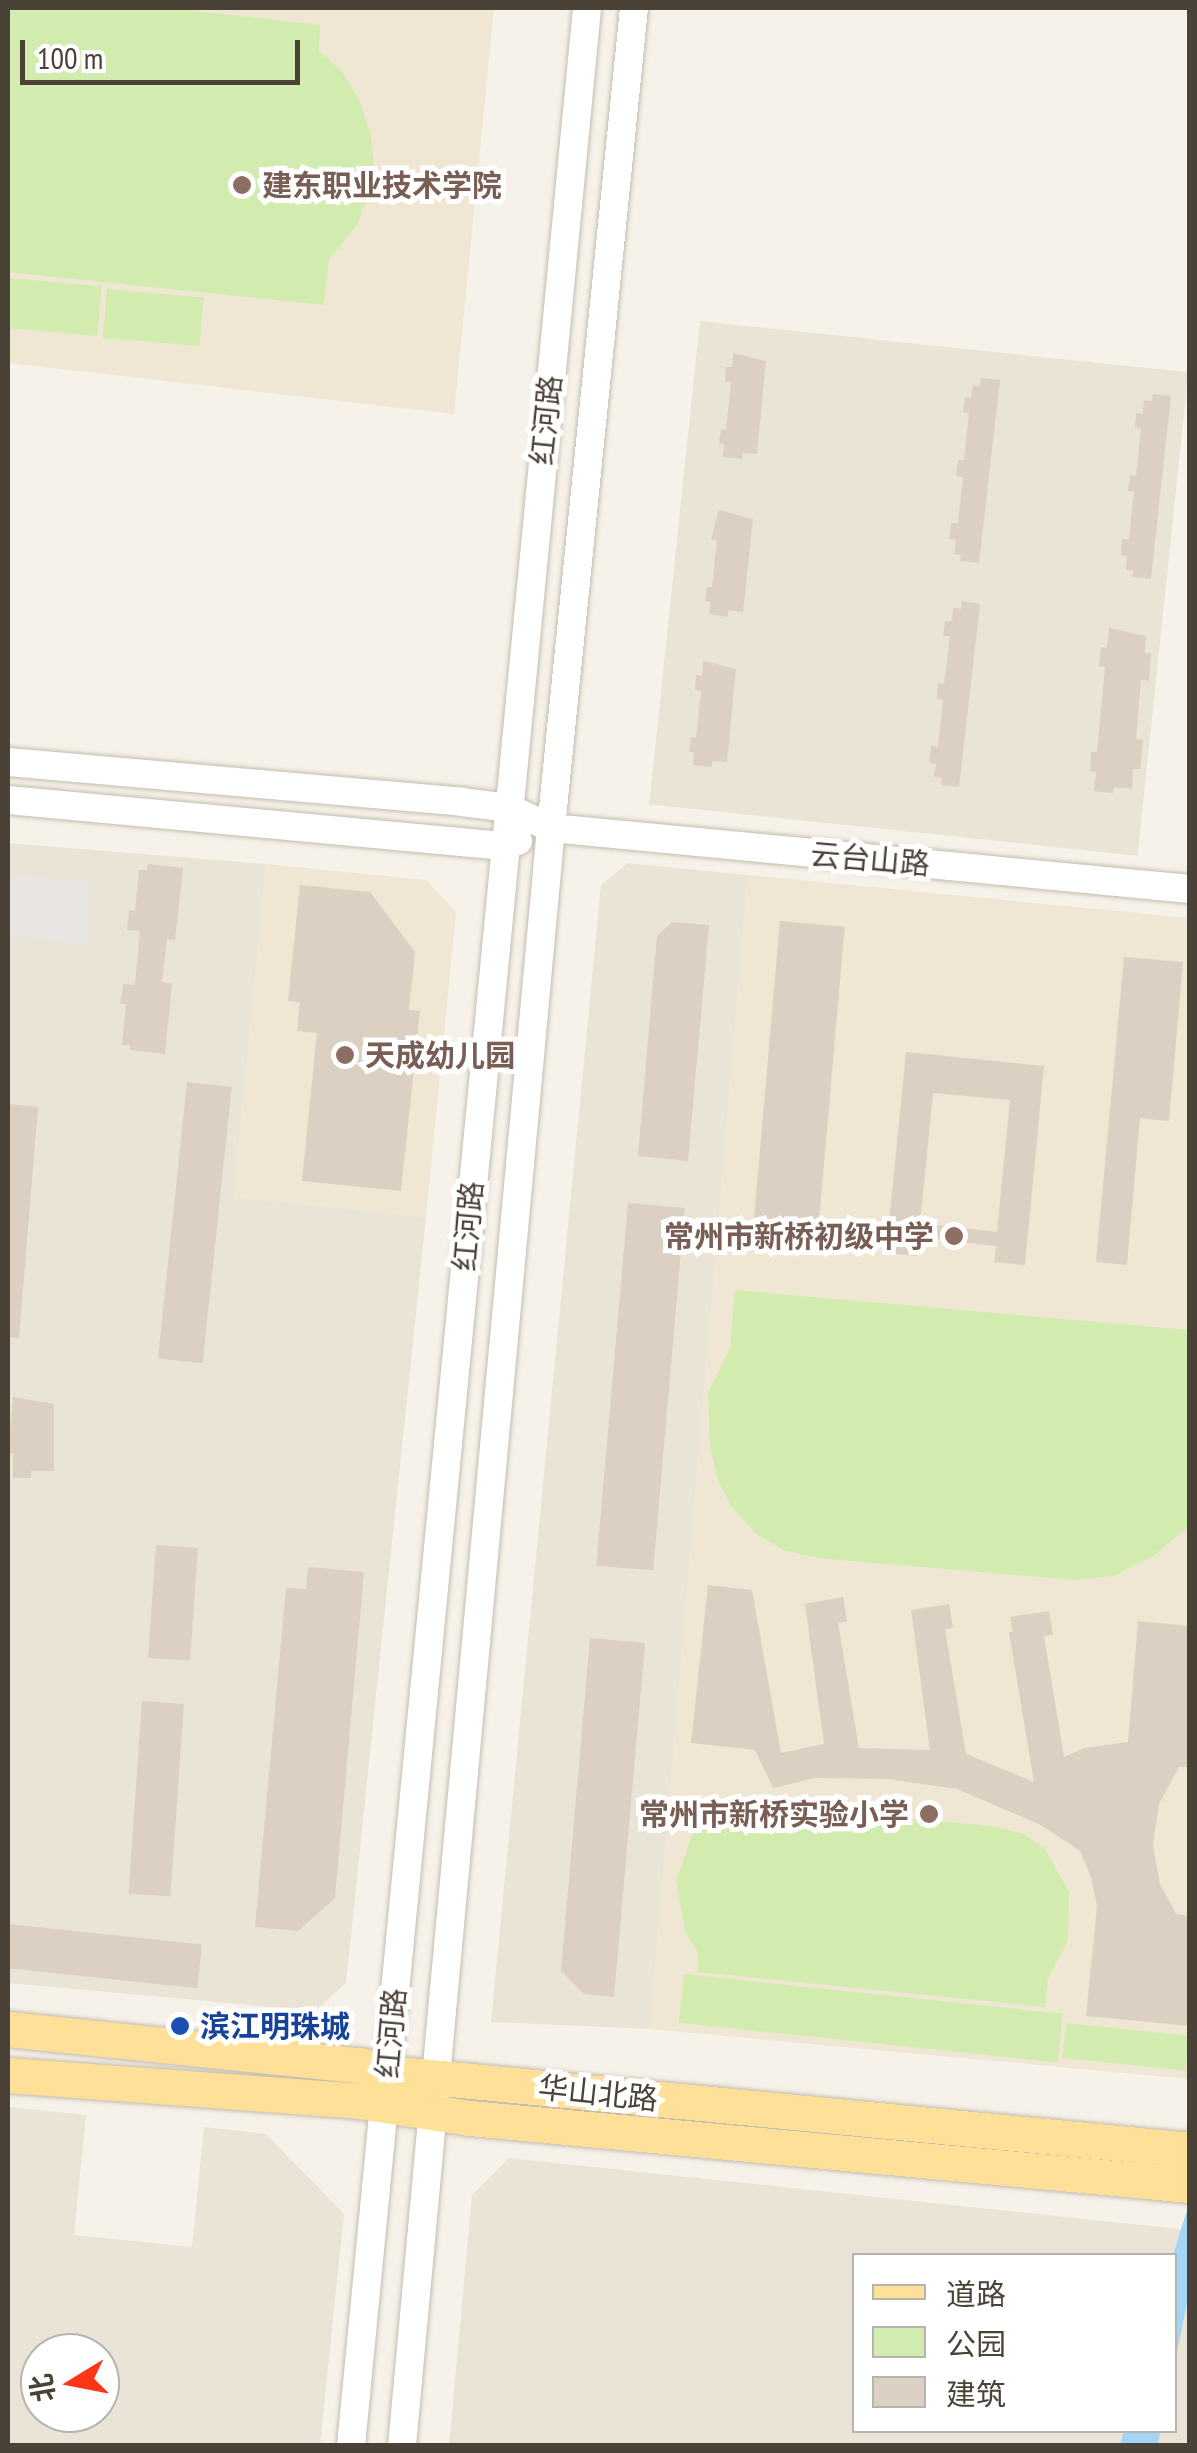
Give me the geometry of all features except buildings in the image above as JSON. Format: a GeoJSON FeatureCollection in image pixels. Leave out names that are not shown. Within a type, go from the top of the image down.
{"type":"FeatureCollection","features":[{"type":"Feature","properties":{"kind":"main road","name":"华山北路"},"geometry":{"type":"LineString","coordinates":[[8,2029],[359,2064],[386,2089]]}},
{"type":"Feature","properties":{"kind":"main road","name":"华山北路"},"geometry":{"type":"LineString","coordinates":[[8,2075],[386,2089],[1186,2167]]}},
{"type":"Feature","properties":{"kind":"street","name":"红河路"},"geometry":{"type":"LineString","coordinates":[[351,2446],[587,8]]}},
{"type":"Feature","properties":{"kind":"street","name":"红河路"},"geometry":{"type":"LineString","coordinates":[[402,2446],[551,828],[634,8]]}},
{"type":"Feature","properties":{"kind":"street","name":"云台山路"},"geometry":{"type":"LineString","coordinates":[[8,762],[508,808],[551,828],[1190,889]]}},
{"type":"Feature","properties":{"kind":"street","name":"云台山路"},"geometry":{"type":"LineString","coordinates":[[8,800],[504,846],[551,828]]}},
{"type":"Feature","properties":{"kind":"shaded area","name":"建东职业技术学院"},"geometry":{"type":"Polygon","coordinates":[[[8,8],[494,8],[454,414],[8,363],[8,8]]]}},
{"type":"Feature","properties":{"kind":"shaded area"},"geometry":{"type":"Polygon","coordinates":[[[700,321],[1188,372],[1138,856],[649,804],[700,321]]]}},
{"type":"Feature","properties":{"kind":"shaded area","name":"滨江明珠城"},"geometry":{"type":"Polygon","coordinates":[[[8,843],[266,864],[234,1197],[426,1217],[346,1983],[315,2011],[8,1983],[8,843]]]}},
{"type":"Feature","properties":{"kind":"shaded area"},"geometry":{"type":"Polygon","coordinates":[[[628,863],[748,875],[650,2029],[491,2022],[601,885],[628,863]]]}},
{"type":"Feature","properties":{"kind":"shaded area","name":"天成幼儿园"},"geometry":{"type":"Polygon","coordinates":[[[266,864],[426,880],[456,912],[426,1217],[234,1197],[266,864]]]}},
{"type":"Feature","properties":{"kind":"shaded area"},"geometry":{"type":"Polygon","coordinates":[[[8,873],[93,882],[86,945],[8,936],[8,873]]]}},
{"type":"Feature","properties":{"kind":"shaded area"},"geometry":{"type":"Polygon","coordinates":[[[748,875],[1189,918],[1189,2079],[650,2029],[748,875]]]}},
{"type":"Feature","properties":{"kind":"shaded area"},"geometry":{"type":"Polygon","coordinates":[[[8,2107],[86,2115],[74,2235],[192,2247],[204,2127],[266,2134],[344,2214],[320,2445],[8,2445],[8,2107]]]}},
{"type":"Feature","properties":{"kind":"shaded area"},"geometry":{"type":"Polygon","coordinates":[[[509,2158],[1189,2230],[1189,2445],[449,2446],[472,2195],[509,2158]]]}},
{"type":"Feature","properties":{"kind":"green space"},"geometry":{"type":"Polygon","coordinates":[[[8,8],[169,8],[320,25],[319,51],[342,71],[360,101],[374,163],[370,190],[358,223],[329,260],[324,305],[8,272],[8,8]]]}},
{"type":"Feature","properties":{"kind":"green space"},"geometry":{"type":"Polygon","coordinates":[[[8,278],[102,286],[97,336],[8,328],[8,278]]]}},
{"type":"Feature","properties":{"kind":"green space"},"geometry":{"type":"Polygon","coordinates":[[[107,289],[204,297],[199,346],[103,338],[107,289]]]}},
{"type":"Feature","properties":{"kind":"green space"},"geometry":{"type":"Polygon","coordinates":[[[735,1290],[1188,1330],[1189,1527],[1150,1558],[1113,1576],[1075,1580],[817,1558],[783,1550],[755,1533],[731,1506],[718,1480],[710,1446],[708,1393],[730,1348],[735,1290]]]}},
{"type":"Feature","properties":{"kind":"green space"},"geometry":{"type":"Polygon","coordinates":[[[738,1802],[992,1826],[1024,1834],[1045,1849],[1069,1892],[1068,1940],[1048,1979],[1045,2007],[697,1972],[698,1953],[685,1931],[676,1881],[692,1835],[712,1815],[738,1802]]]}},
{"type":"Feature","properties":{"kind":"green space"},"geometry":{"type":"Polygon","coordinates":[[[684,1974],[1063,2014],[1058,2063],[679,2023],[684,1974]]]}},
{"type":"Feature","properties":{"kind":"green space"},"geometry":{"type":"Polygon","coordinates":[[[1066,2023],[1189,2036],[1186,2071],[1062,2058],[1066,2023]]]}},
{"type":"Feature","properties":{"kind":"water"},"geometry":{"type":"Polygon","coordinates":[[[1189,2204],[1189,2294],[1177,2351],[1177,2253],[1174,2253],[1189,2204]]]}},
{"type":"Feature","properties":{"kind":"water"},"geometry":{"type":"Polygon","coordinates":[[[1123,2433],[1160,2433],[1157,2445],[1120,2445],[1123,2433]]]}},
{"type":"Feature","properties":{"kind":"place","name":"建东职业技术学院"},"geometry":{"type":"Point","coordinates":[242,185]}},
{"type":"Feature","properties":{"kind":"place","name":"天成幼儿园"},"geometry":{"type":"Point","coordinates":[345,1055]}},
{"type":"Feature","properties":{"kind":"place","name":"常州市新桥初级中学"},"geometry":{"type":"Point","coordinates":[954,1236]}},
{"type":"Feature","properties":{"kind":"place","name":"常州市新桥实验小学"},"geometry":{"type":"Point","coordinates":[929,1814]}},
{"type":"Feature","properties":{"kind":"place","name":"滨江明珠城"},"geometry":{"type":"Point","coordinates":[180,2026]}}]}
